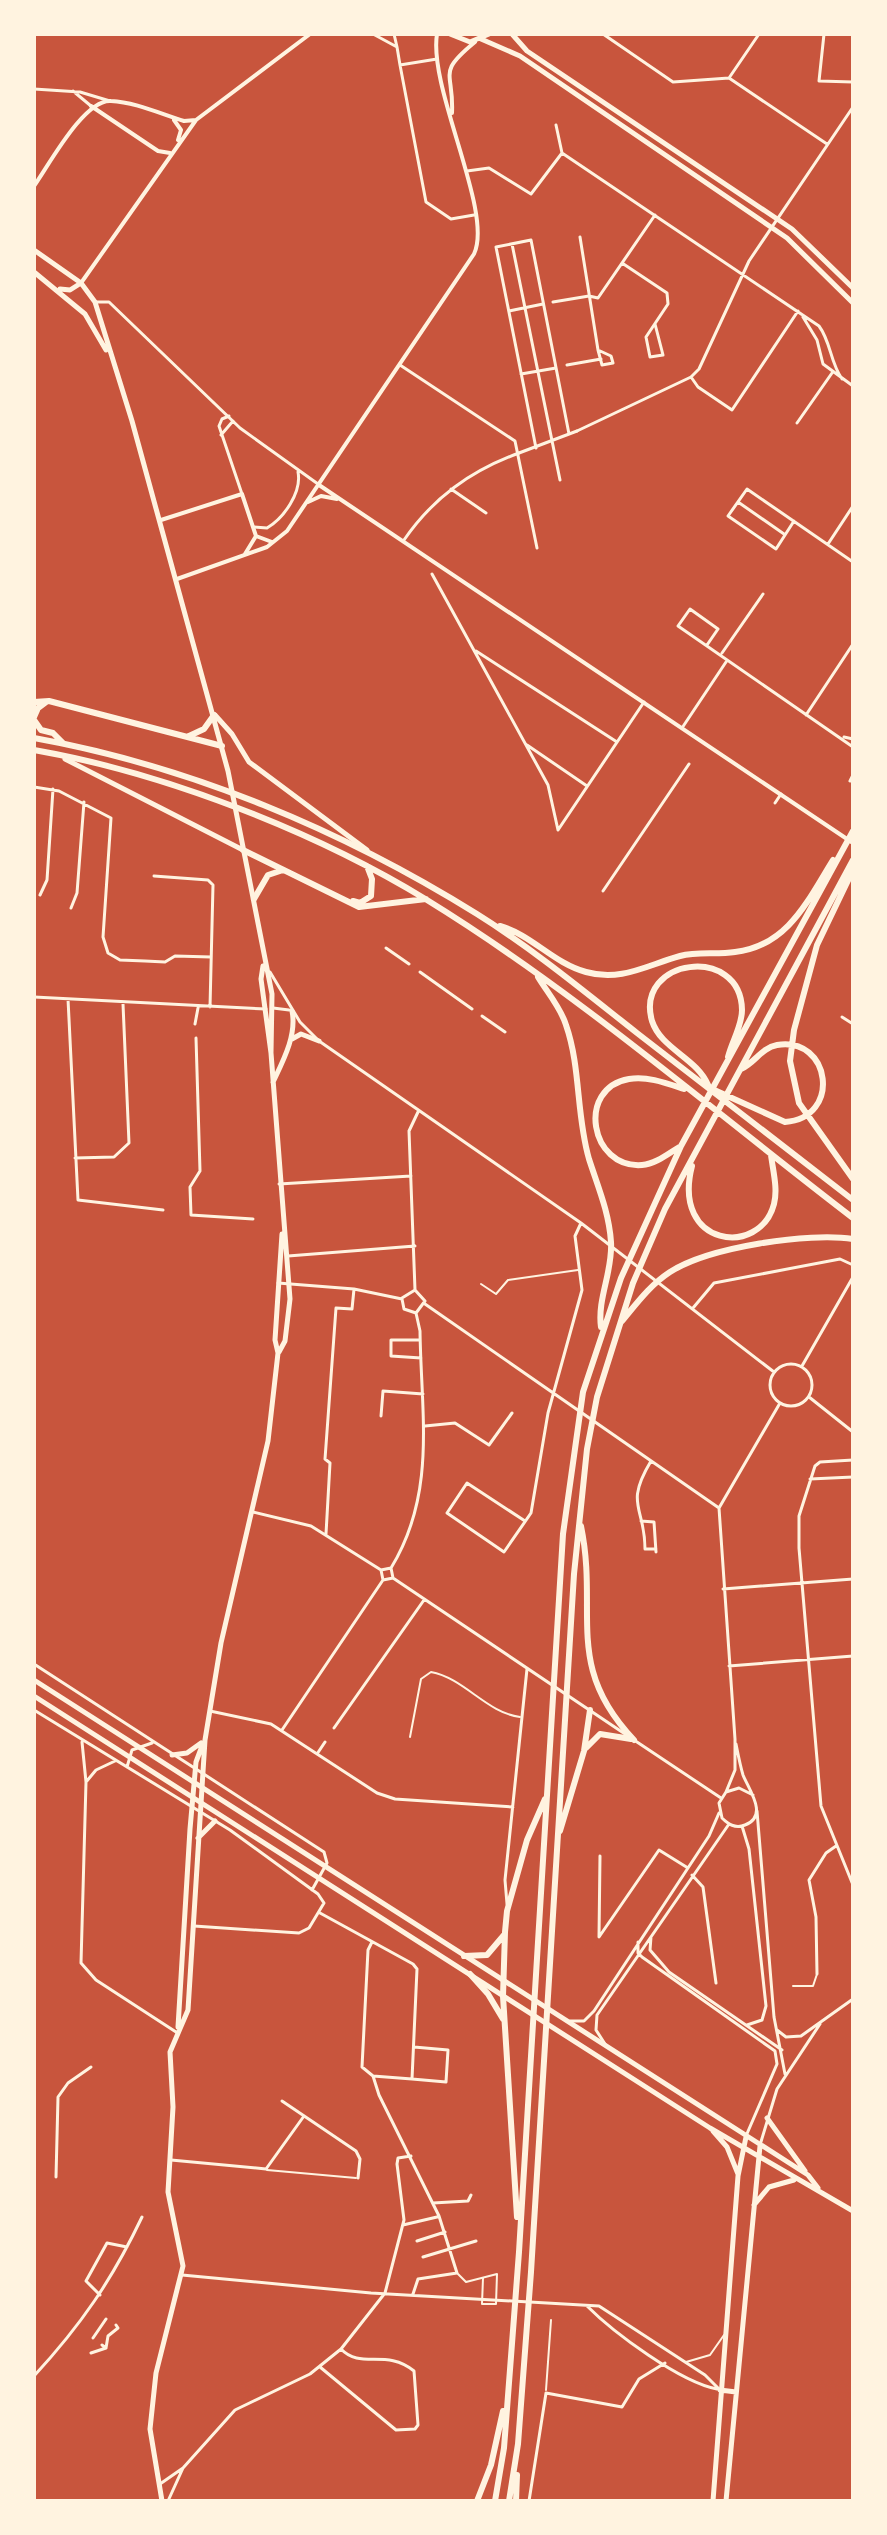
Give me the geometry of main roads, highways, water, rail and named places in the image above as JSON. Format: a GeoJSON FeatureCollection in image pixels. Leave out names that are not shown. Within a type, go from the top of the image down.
{"type":"FeatureCollection","features":[{"type":"Feature","properties":{"kind":"highway"},"geometry":{"type":"LineString","coordinates":[[49,701],[38,708],[34,718],[41,730],[53,733],[63,743]]}},
{"type":"Feature","properties":{"kind":"highway"},"geometry":{"type":"LineString","coordinates":[[34,702],[49,701],[222,746]]}},
{"type":"Feature","properties":{"kind":"highway"},"geometry":{"type":"LineString","coordinates":[[189,736],[204,729],[214,715]]}},
{"type":"Feature","properties":{"kind":"highway"},"geometry":{"type":"LineString","coordinates":[[34,738],[63,743],[202,783],[259,804],[377,858],[493,924],[853,1200]]}},
{"type":"Feature","properties":{"kind":"highway"},"geometry":{"type":"LineString","coordinates":[[34,750],[206,798],[367,866],[426,899],[536,974],[853,1218]]}},
{"type":"Feature","properties":{"kind":"highway"},"geometry":{"type":"LineString","coordinates":[[493,924],[522,934],[571,966],[607,976],[638,972],[688,954],[745,951],[771,941],[792,925],[853,831]]}},
{"type":"Feature","properties":{"kind":"highway"},"geometry":{"type":"LineString","coordinates":[[243,850],[363,907],[426,899]]}},
{"type":"Feature","properties":{"kind":"highway"},"geometry":{"type":"LineString","coordinates":[[495,2501],[509,2388],[519,2252],[553,1673],[574,1446],[583,1392],[601,1330],[621,1278],[681,1146],[841,850]]}},
{"type":"Feature","properties":{"kind":"highway"},"geometry":{"type":"LineString","coordinates":[[516,2501],[566,1682],[579,1517],[597,1397],[617,1327],[649,1247],[701,1143],[853,860]]}},
{"type":"Feature","properties":{"kind":"highway"},"geometry":{"type":"LineString","coordinates":[[348,899],[360,903],[371,896],[372,879],[367,866]]}},
{"type":"Feature","properties":{"kind":"highway"},"geometry":{"type":"LineString","coordinates":[[254,899],[268,875],[286,870]]}},
{"type":"Feature","properties":{"kind":"highway"},"geometry":{"type":"LineString","coordinates":[[853,870],[817,945],[794,1030],[790,1061],[799,1103],[853,1179]]}},
{"type":"Feature","properties":{"kind":"highway"},"geometry":{"type":"LineString","coordinates":[[728,1058],[742,1012],[736,988],[722,973],[705,966],[690,965],[670,973],[653,995],[652,1019],[666,1042],[701,1073],[709,1088],[735,1097],[775,1120],[803,1118],[812,1112],[824,1089],[823,1073],[813,1056],[796,1047],[769,1048],[741,1069]]}},
{"type":"Feature","properties":{"kind":"highway"},"geometry":{"type":"LineString","coordinates":[[536,974],[566,1021],[589,1158],[605,1201],[611,1260],[600,1316],[601,1330]]}},
{"type":"Feature","properties":{"kind":"highway"},"geometry":{"type":"LineString","coordinates":[[681,1146],[652,1163],[623,1162],[612,1156],[597,1137],[595,1110],[611,1087],[629,1079],[655,1080],[688,1090]]}},
{"type":"Feature","properties":{"kind":"highway"},"geometry":{"type":"LineString","coordinates":[[695,1156],[688,1188],[689,1209],[710,1231],[733,1237],[759,1228],[773,1209],[776,1198],[771,1155]]}},
{"type":"Feature","properties":{"kind":"highway"},"geometry":{"type":"LineString","coordinates":[[617,1327],[646,1291],[670,1272],[712,1255],[810,1235],[853,1239]]}},
{"type":"Feature","properties":{"kind":"highway"},"geometry":{"type":"LineString","coordinates":[[579,1517],[584,1542],[587,1633],[594,1682],[611,1715],[634,1740],[600,1734],[592,1738],[584,1751]]}},
{"type":"Feature","properties":{"kind":"highway"},"geometry":{"type":"LineString","coordinates":[[557,1838],[584,1751],[590,1710]]}},
{"type":"Feature","properties":{"kind":"highway"},"geometry":{"type":"LineString","coordinates":[[519,2252],[503,1996],[505,1932],[507,1911],[527,1840],[546,1795]]}},
{"type":"Feature","properties":{"kind":"highway"},"geometry":{"type":"LineString","coordinates":[[464,1956],[487,1955],[505,1932]]}},
{"type":"Feature","properties":{"kind":"highway"},"geometry":{"type":"LineString","coordinates":[[470,1974],[488,1994],[506,2026]]}},
{"type":"Feature","properties":{"kind":"highway"},"geometry":{"type":"LineString","coordinates":[[477,2501],[491,2465],[509,2388]]}},
{"type":"Feature","properties":{"kind":"highway"},"geometry":{"type":"LineString","coordinates":[[509,2501],[517,2455]]}},
{"type":"Feature","properties":{"kind":"main road"},"geometry":{"type":"LineString","coordinates":[[450,34],[462,41],[479,40],[520,56],[771,227],[853,303]]}},
{"type":"Feature","properties":{"kind":"main road"},"geometry":{"type":"LineString","coordinates":[[479,40],[489,34]]}},
{"type":"Feature","properties":{"kind":"main road"},"geometry":{"type":"LineString","coordinates":[[512,34],[527,51],[777,219],[853,288]]}},
{"type":"Feature","properties":{"kind":"main road"},"geometry":{"type":"LineString","coordinates":[[34,250],[81,283],[95,302],[161,520],[222,746],[273,1008],[271,1053],[282,1234],[275,1340],[278,1353],[268,1441],[221,1643],[205,1740],[188,2010],[170,2052],[173,2107],[168,2192],[182,2275],[154,2390],[150,2439],[165,2501]]}},
{"type":"Feature","properties":{"kind":"main road"},"geometry":{"type":"LineString","coordinates":[[34,272],[59,289],[85,314],[111,358]]}},
{"type":"Feature","properties":{"kind":"main road"},"geometry":{"type":"LineString","coordinates":[[59,289],[70,290],[81,283]]}},
{"type":"Feature","properties":{"kind":"main road"},"geometry":{"type":"LineString","coordinates":[[214,715],[232,734],[249,762],[325,815],[377,858]]}},
{"type":"Feature","properties":{"kind":"main road"},"geometry":{"type":"LineString","coordinates":[[57,754],[243,850]]}},
{"type":"Feature","properties":{"kind":"main road"},"geometry":{"type":"LineString","coordinates":[[264,962],[263,1009],[271,1053]]}},
{"type":"Feature","properties":{"kind":"main road"},"geometry":{"type":"LineString","coordinates":[[273,1083],[289,1043],[292,1011]]}},
{"type":"Feature","properties":{"kind":"main road"},"geometry":{"type":"LineString","coordinates":[[289,1043],[301,1034],[319,1041]]}},
{"type":"Feature","properties":{"kind":"main road"},"geometry":{"type":"LineString","coordinates":[[278,1353],[285,1341],[289,1284],[282,1234]]}},
{"type":"Feature","properties":{"kind":"main road"},"geometry":{"type":"LineString","coordinates":[[34,1680],[808,2175]]}},
{"type":"Feature","properties":{"kind":"main road"},"geometry":{"type":"LineString","coordinates":[[34,1696],[710,2128],[853,2211]]}},
{"type":"Feature","properties":{"kind":"main road"},"geometry":{"type":"LineString","coordinates":[[172,1755],[187,1753],[205,1740]]}},
{"type":"Feature","properties":{"kind":"main road"},"geometry":{"type":"LineString","coordinates":[[177,2030],[195,1771],[205,1740]]}},
{"type":"Feature","properties":{"kind":"main road"},"geometry":{"type":"LineString","coordinates":[[197,1839],[215,1821]]}},
{"type":"Feature","properties":{"kind":"main road"},"geometry":{"type":"LineString","coordinates":[[185,1911],[187,1920],[194,1926]]}},
{"type":"Feature","properties":{"kind":"main road"},"geometry":{"type":"LineString","coordinates":[[767,2118],[819,2190]]}},
{"type":"Feature","properties":{"kind":"main road"},"geometry":{"type":"LineString","coordinates":[[710,2128],[727,2147],[738,2176]]}},
{"type":"Feature","properties":{"kind":"main road"},"geometry":{"type":"LineString","coordinates":[[713,2501],[738,2176],[746,2137]]}},
{"type":"Feature","properties":{"kind":"main road"},"geometry":{"type":"LineString","coordinates":[[726,2501],[760,2146]]}},
{"type":"Feature","properties":{"kind":"main road"},"geometry":{"type":"LineString","coordinates":[[752,2210],[769,2187],[796,2180]]}},
{"type":"Feature","properties":{"kind":"main road"},"geometry":{"type":"LineString","coordinates":[[720,2390],[736,2392]]}}]}
